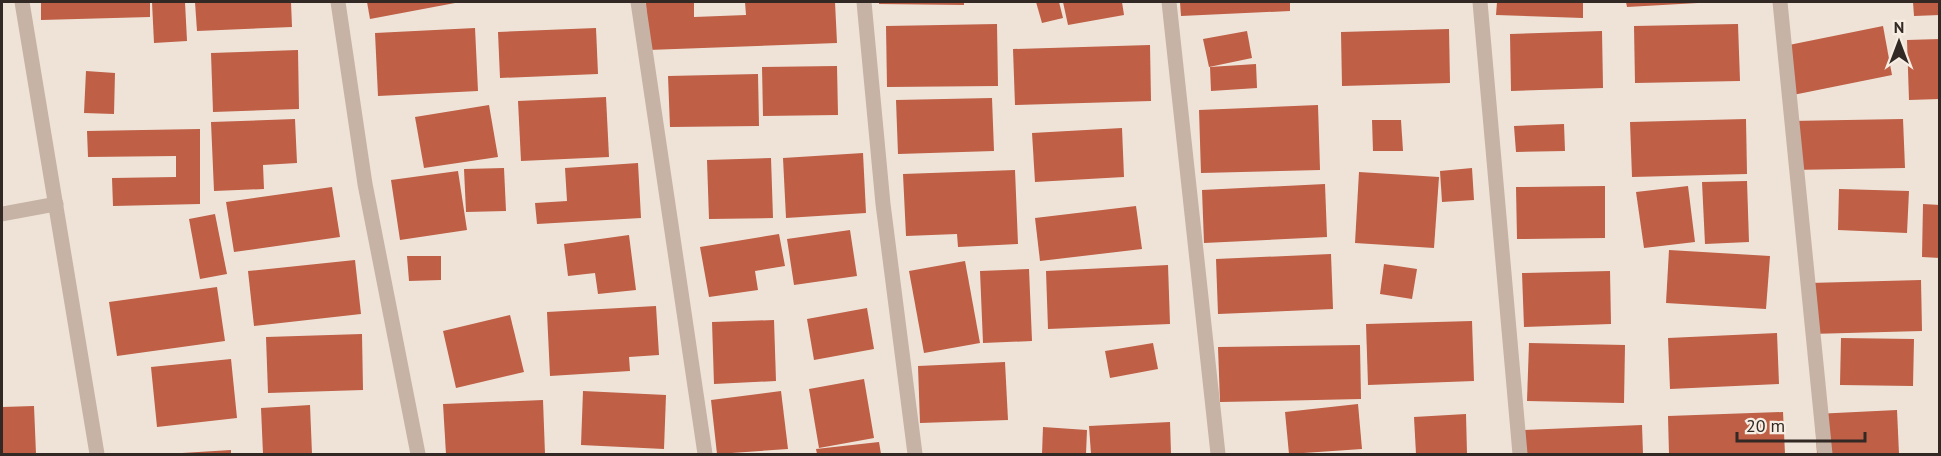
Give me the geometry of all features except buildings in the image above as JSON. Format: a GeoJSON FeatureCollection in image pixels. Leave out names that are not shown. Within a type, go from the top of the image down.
{"type":"FeatureCollection","features":[{"type":"Feature","properties":{"kind":"street"},"geometry":{"type":"LineString","coordinates":[[22,2],[97,454]]}},
{"type":"Feature","properties":{"kind":"street"},"geometry":{"type":"LineString","coordinates":[[338,2],[365,184],[417,454]]}},
{"type":"Feature","properties":{"kind":"street"},"geometry":{"type":"LineString","coordinates":[[638,2],[705,454]]}},
{"type":"Feature","properties":{"kind":"street"},"geometry":{"type":"LineString","coordinates":[[864,2],[883,204],[915,454]]}},
{"type":"Feature","properties":{"kind":"street"},"geometry":{"type":"LineString","coordinates":[[1169,2],[1218,454]]}},
{"type":"Feature","properties":{"kind":"street"},"geometry":{"type":"LineString","coordinates":[[1480,2],[1520,454]]}},
{"type":"Feature","properties":{"kind":"street"},"geometry":{"type":"LineString","coordinates":[[1780,2],[1825,454]]}},
{"type":"Feature","properties":{"kind":"street"},"geometry":{"type":"LineString","coordinates":[[2,214],[56,204]]}}]}
